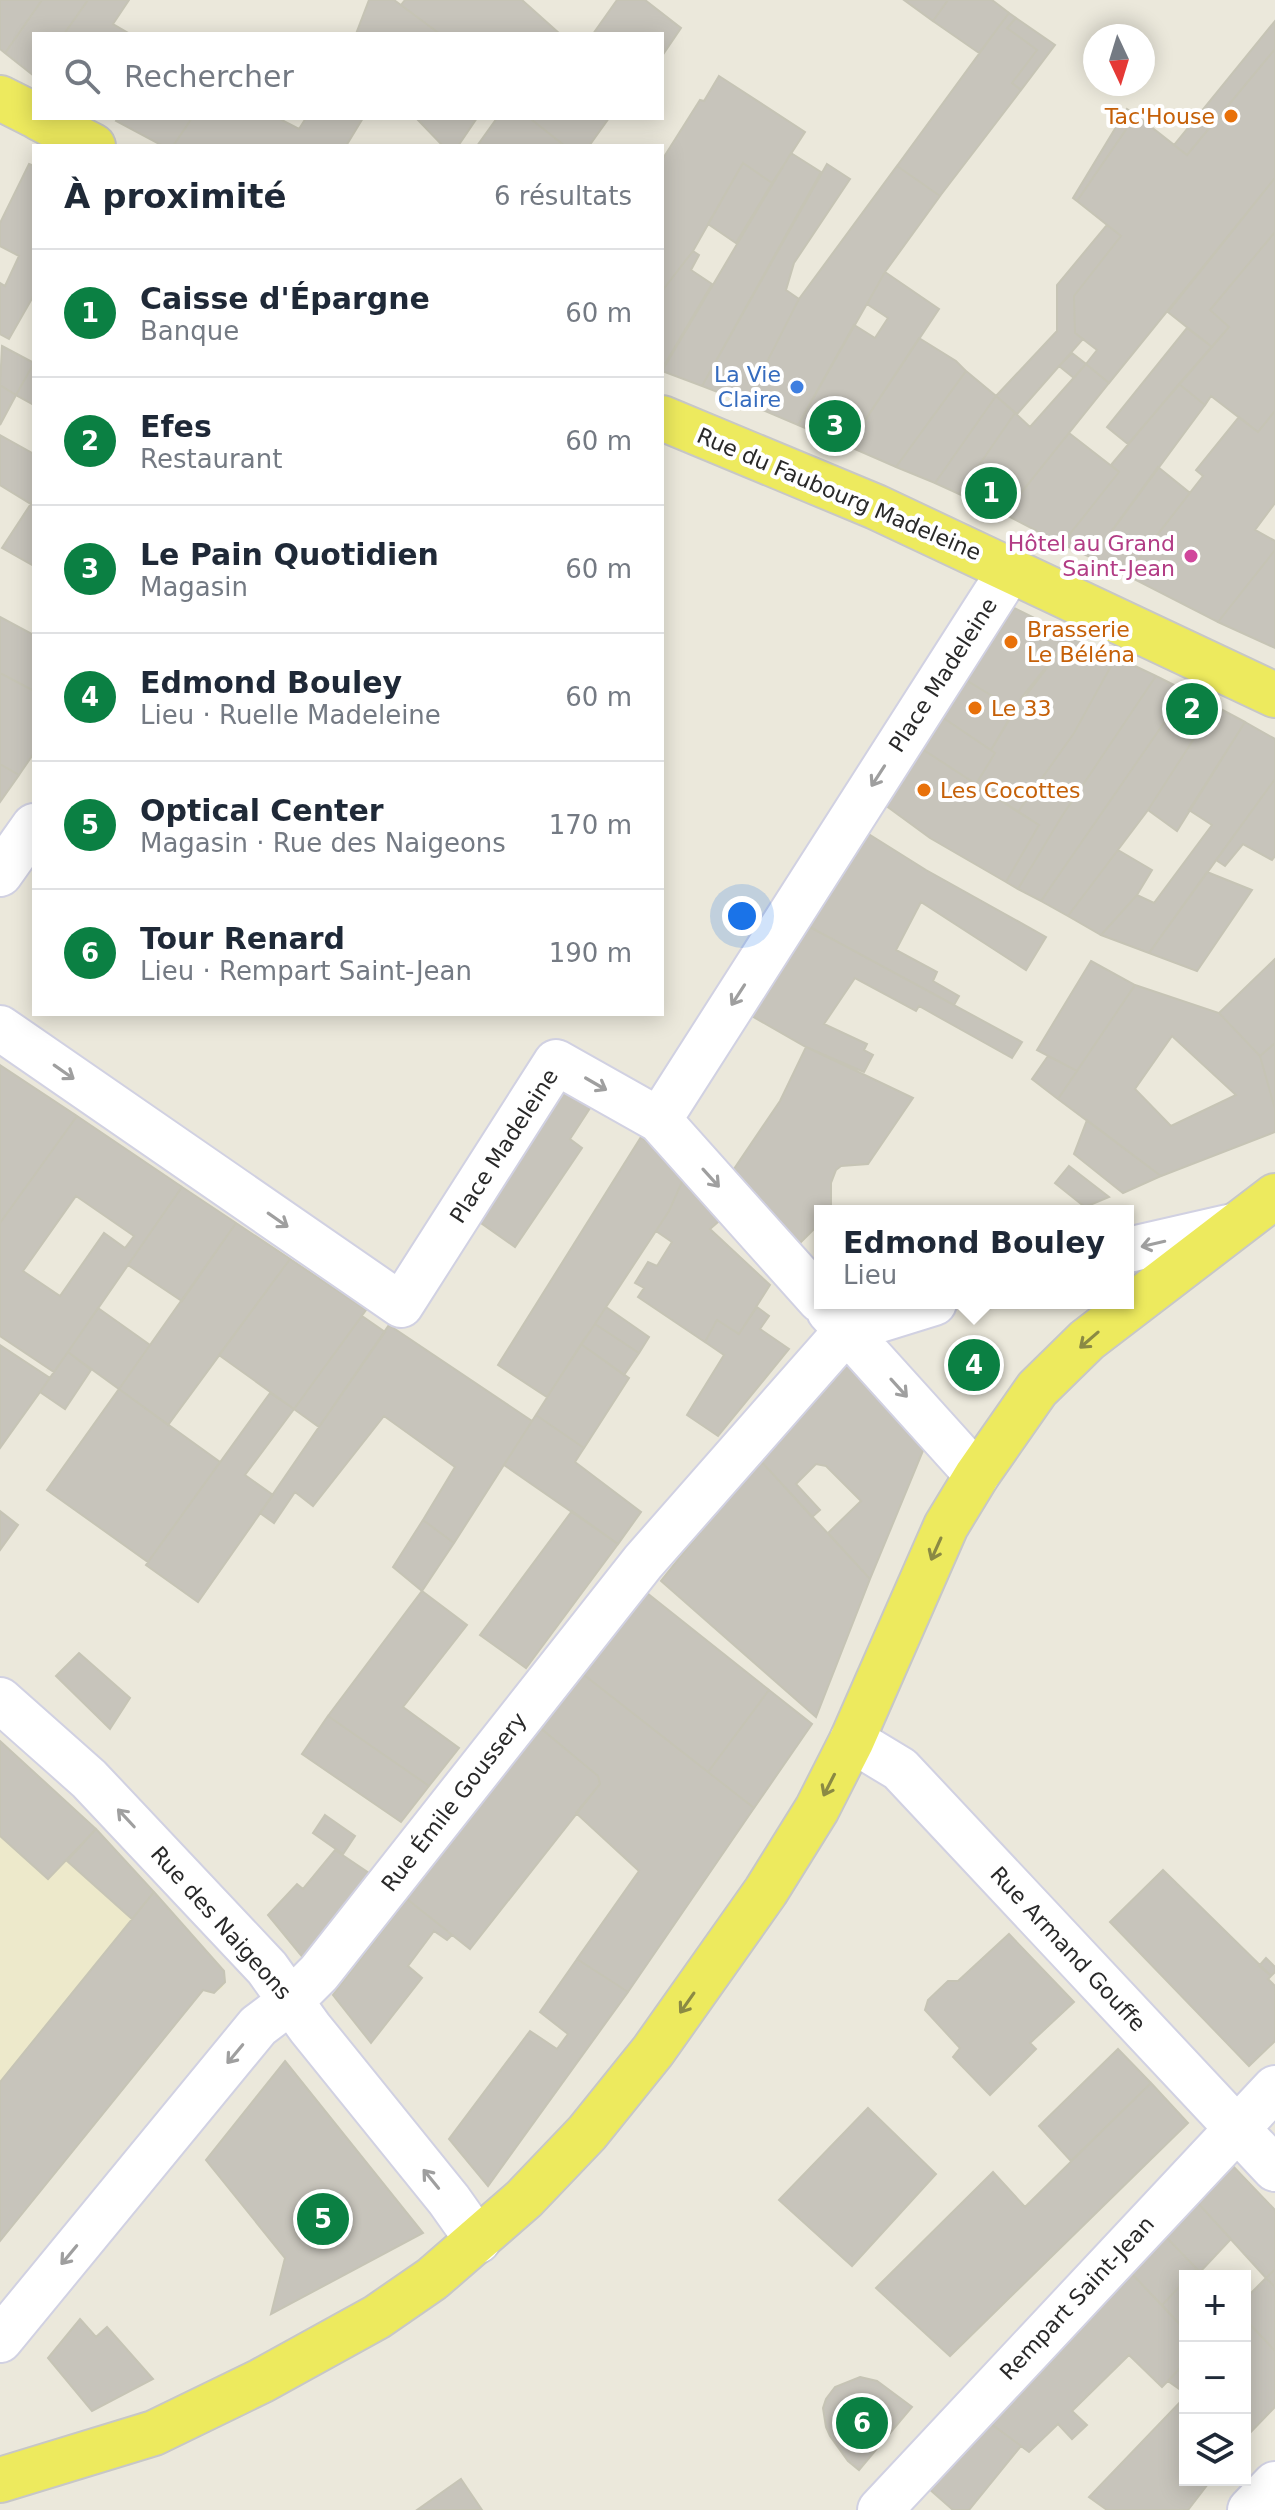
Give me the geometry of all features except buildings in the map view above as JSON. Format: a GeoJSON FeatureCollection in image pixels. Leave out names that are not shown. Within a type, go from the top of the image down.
{"type":"FeatureCollection","features":[{"type":"Feature","properties":{"kind":"main road"},"geometry":{"type":"LineString","coordinates":[[0,98],[32,114]]}},
{"type":"Feature","properties":{"kind":"main road"},"geometry":{"type":"LineString","coordinates":[[43,120],[89,144]]}},
{"type":"Feature","properties":{"kind":"main road","name":"Rue du Faubourg Madeleine"},"geometry":{"type":"LineString","coordinates":[[664,419],[849,495],[1275,695]]}},
{"type":"Feature","properties":{"kind":"main road"},"geometry":{"type":"LineString","coordinates":[[1134,1303],[1275,1196]]}},
{"type":"Feature","properties":{"kind":"main road"},"geometry":{"type":"LineString","coordinates":[[0,2480],[154,2433],[261,2381],[377,2317],[432,2279],[524,2199],[587,2133],[653,2051],[766,1891],[817,1809],[852,1740],[946,1526],[977,1475],[1037,1389],[1087,1340],[1127,1309]]}},
{"type":"Feature","properties":{"kind":"street","name":"Place Madeleine"},"geometry":{"type":"LineString","coordinates":[[0,1028],[401,1305],[556,1062],[659,1120],[1011,569]]}},
{"type":"Feature","properties":{"kind":"street"},"geometry":{"type":"LineString","coordinates":[[0,874],[32,829]]}},
{"type":"Feature","properties":{"kind":"street"},"geometry":{"type":"LineString","coordinates":[[659,1120],[814,1293]]}},
{"type":"Feature","properties":{"kind":"street"},"geometry":{"type":"LineString","coordinates":[[1134,1249],[1233,1226]]}},
{"type":"Feature","properties":{"kind":"street"},"geometry":{"type":"LineString","coordinates":[[830,1311],[856,1309]]}},
{"type":"Feature","properties":{"kind":"street"},"geometry":{"type":"LineString","coordinates":[[830,1311],[977,1475]]}},
{"type":"Feature","properties":{"kind":"street","name":"Rue Émile Goussery"},"geometry":{"type":"LineString","coordinates":[[0,2340],[258,2026],[291,2001],[319,1973],[643,1562],[830,1311]]}},
{"type":"Feature","properties":{"kind":"street","name":"Rue des Naigeons"},"geometry":{"type":"LineString","coordinates":[[0,1700],[89,1779],[267,1968],[478,2241]]}},
{"type":"Feature","properties":{"kind":"street","name":"Rue Armand Gouffe"},"geometry":{"type":"LineString","coordinates":[[852,1740],[900,1769],[1275,2169]]}},
{"type":"Feature","properties":{"kind":"street","name":"Rempart Saint-Jean"},"geometry":{"type":"LineString","coordinates":[[880,2510],[1275,2088]]}},
{"type":"Feature","properties":{"kind":"street"},"geometry":{"type":"LineString","coordinates":[[1250,2510],[1275,2484]]}},
{"type":"Feature","properties":{"kind":"shaded area"},"geometry":{"type":"Polygon","coordinates":[[[0,1741],[96,1829],[224,1971],[225,1977],[219,1990],[209,1993],[203,1990],[0,2241],[0,1741]]]}},
{"type":"Feature","properties":{"kind":"place","name":"Tac'House"},"geometry":{"type":"Point","coordinates":[1231,116]}},
{"type":"Feature","properties":{"kind":"place","name":"La Vie Claire"},"geometry":{"type":"Point","coordinates":[797,387]}},
{"type":"Feature","properties":{"kind":"place","name":"Le Pain Quotidien"},"geometry":{"type":"Point","coordinates":[835,426]}},
{"type":"Feature","properties":{"kind":"place","name":"Caisse d'Épargne"},"geometry":{"type":"Point","coordinates":[991,493]}},
{"type":"Feature","properties":{"kind":"place","name":"Hôtel au Grand Saint-Jean"},"geometry":{"type":"Point","coordinates":[1191,556]}},
{"type":"Feature","properties":{"kind":"place","name":"Brasserie Le Béléna"},"geometry":{"type":"Point","coordinates":[1011,642]}},
{"type":"Feature","properties":{"kind":"place","name":"Le 33"},"geometry":{"type":"Point","coordinates":[975,708]}},
{"type":"Feature","properties":{"kind":"place","name":"Efes"},"geometry":{"type":"Point","coordinates":[1192,709]}},
{"type":"Feature","properties":{"kind":"place","name":"Les Cocottes"},"geometry":{"type":"Point","coordinates":[924,790]}},
{"type":"Feature","properties":{"kind":"place","name":"Edmond Bouley"},"geometry":{"type":"Point","coordinates":[974,1365]}},
{"type":"Feature","properties":{"kind":"place","name":"Optical Center"},"geometry":{"type":"Point","coordinates":[323,2219]}},
{"type":"Feature","properties":{"kind":"place","name":"Tour Renard"},"geometry":{"type":"Point","coordinates":[862,2423]}}]}
